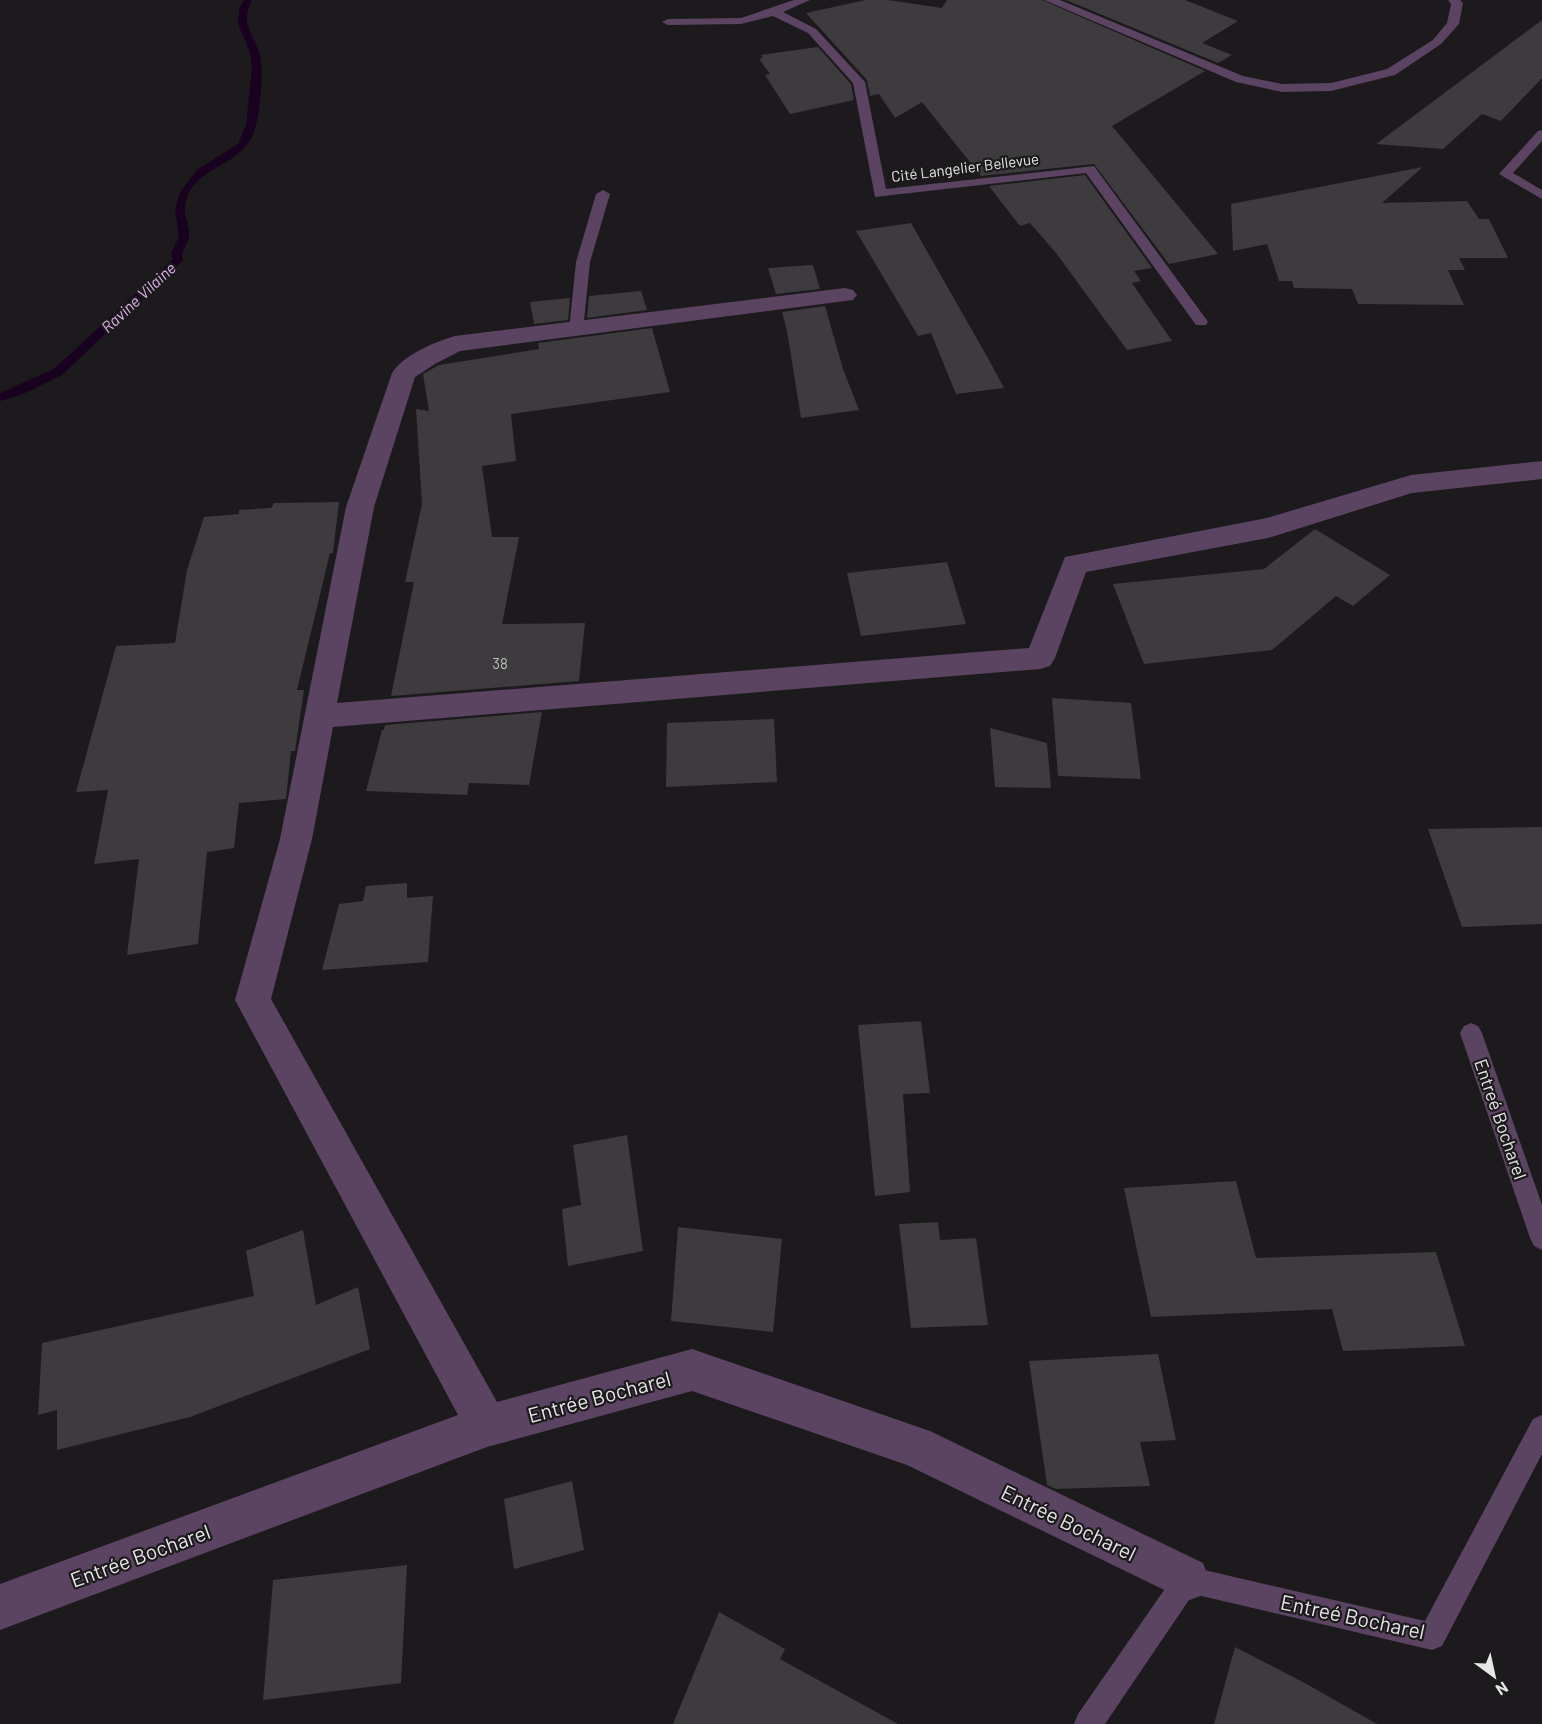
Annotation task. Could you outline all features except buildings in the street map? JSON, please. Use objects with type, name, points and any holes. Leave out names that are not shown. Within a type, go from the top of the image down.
[{"type":"street","points":[[487,1426],[253,1000],[296,839],[360,507],[404,373],[426,358],[455,344],[846,295]]},
{"type":"street","points":[[320,716],[1040,658],[1075,564],[1268,528],[1411,483],[1542,470]]},
{"type":"street","name":"Entrée Bocharel","points":[[0,1607],[487,1426],[692,1370],[915,1446],[1187,1580]]},
{"type":"lane","points":[[669,22],[741,21],[774,12],[804,0]]},
{"type":"lane","points":[[1050,0],[1240,79],[1282,88],[1331,87],[1392,72],[1437,42],[1452,24],[1457,3],[1454,0]]},
{"type":"lane","name":"Cité Langelier Bellevue","points":[[774,12],[812,31],[859,82],[880,194],[1089,169],[1201,322]]},
{"type":"lane","points":[[1542,134],[1506,174],[1542,195]]},
{"type":"lane","points":[[576,330],[583,262],[603,194]]},
{"type":"lane","name":"Entreé Bocharel","points":[[1472,1033],[1542,1238]]},
{"type":"lane","name":"Entreé Bocharel","points":[[1187,1580],[1432,1636],[1542,1428]]},
{"type":"lane","points":[[1088,1724],[1187,1580]]},
{"type":"waterway","name":"Ravine Vilaine","points":[[0,397],[19,391],[58,372],[178,260],[176,253],[184,237],[180,210],[185,192],[200,173],[241,146],[251,125],[256,60],[242,24],[243,9],[248,0]]}]
